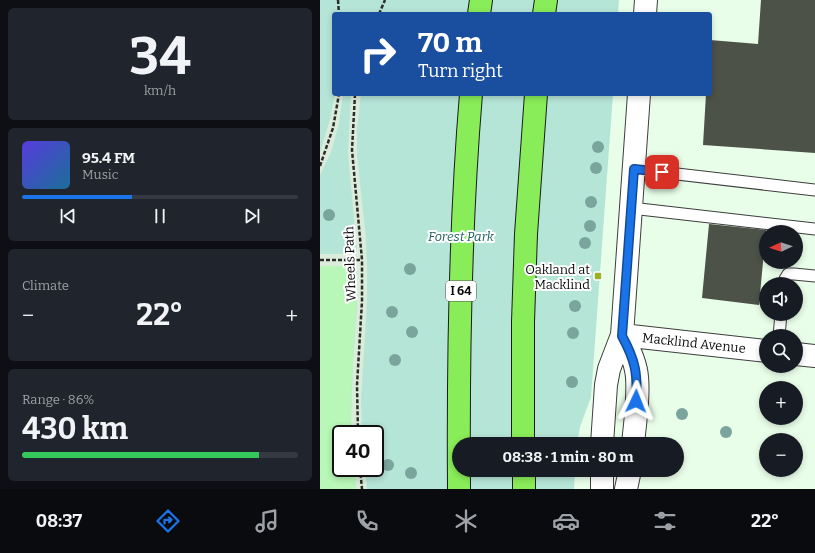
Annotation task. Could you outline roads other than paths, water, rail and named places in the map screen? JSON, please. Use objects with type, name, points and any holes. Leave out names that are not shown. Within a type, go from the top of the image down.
[{"type":"highway","points":[[479,12],[480,0]]},
{"type":"highway","points":[[544,12],[546,0]]},
{"type":"highway","name":"I 64","points":[[459,489],[459,383],[462,234],[472,96]]},
{"type":"highway","points":[[523,437],[525,242],[536,96]]},
{"type":"highway","points":[[524,477],[524,489]]},
{"type":"street","points":[[645,12],[646,0]]},
{"type":"street","points":[[603,437],[609,369],[622,336],[639,96]]},
{"type":"street","points":[[622,336],[631,353],[637,370],[638,387],[634,437]]},
{"type":"street","name":"Macklind Avenue","points":[[622,336],[759,350]]},
{"type":"street","points":[[803,355],[815,356]]},
{"type":"street","points":[[602,477],[602,489]]},
{"type":"street","points":[[626,489],[629,477]]},
{"type":"lane","points":[[634,169],[815,190]]},
{"type":"lane","points":[[631,208],[815,229]]},
{"type":"lane","points":[[786,277],[788,274],[815,276]]},
{"type":"place","name":"Oakland at Macklind","points":[[598,276]]},
{"type":"park label","name":"Forest Park","points":[[461,236]]}]
